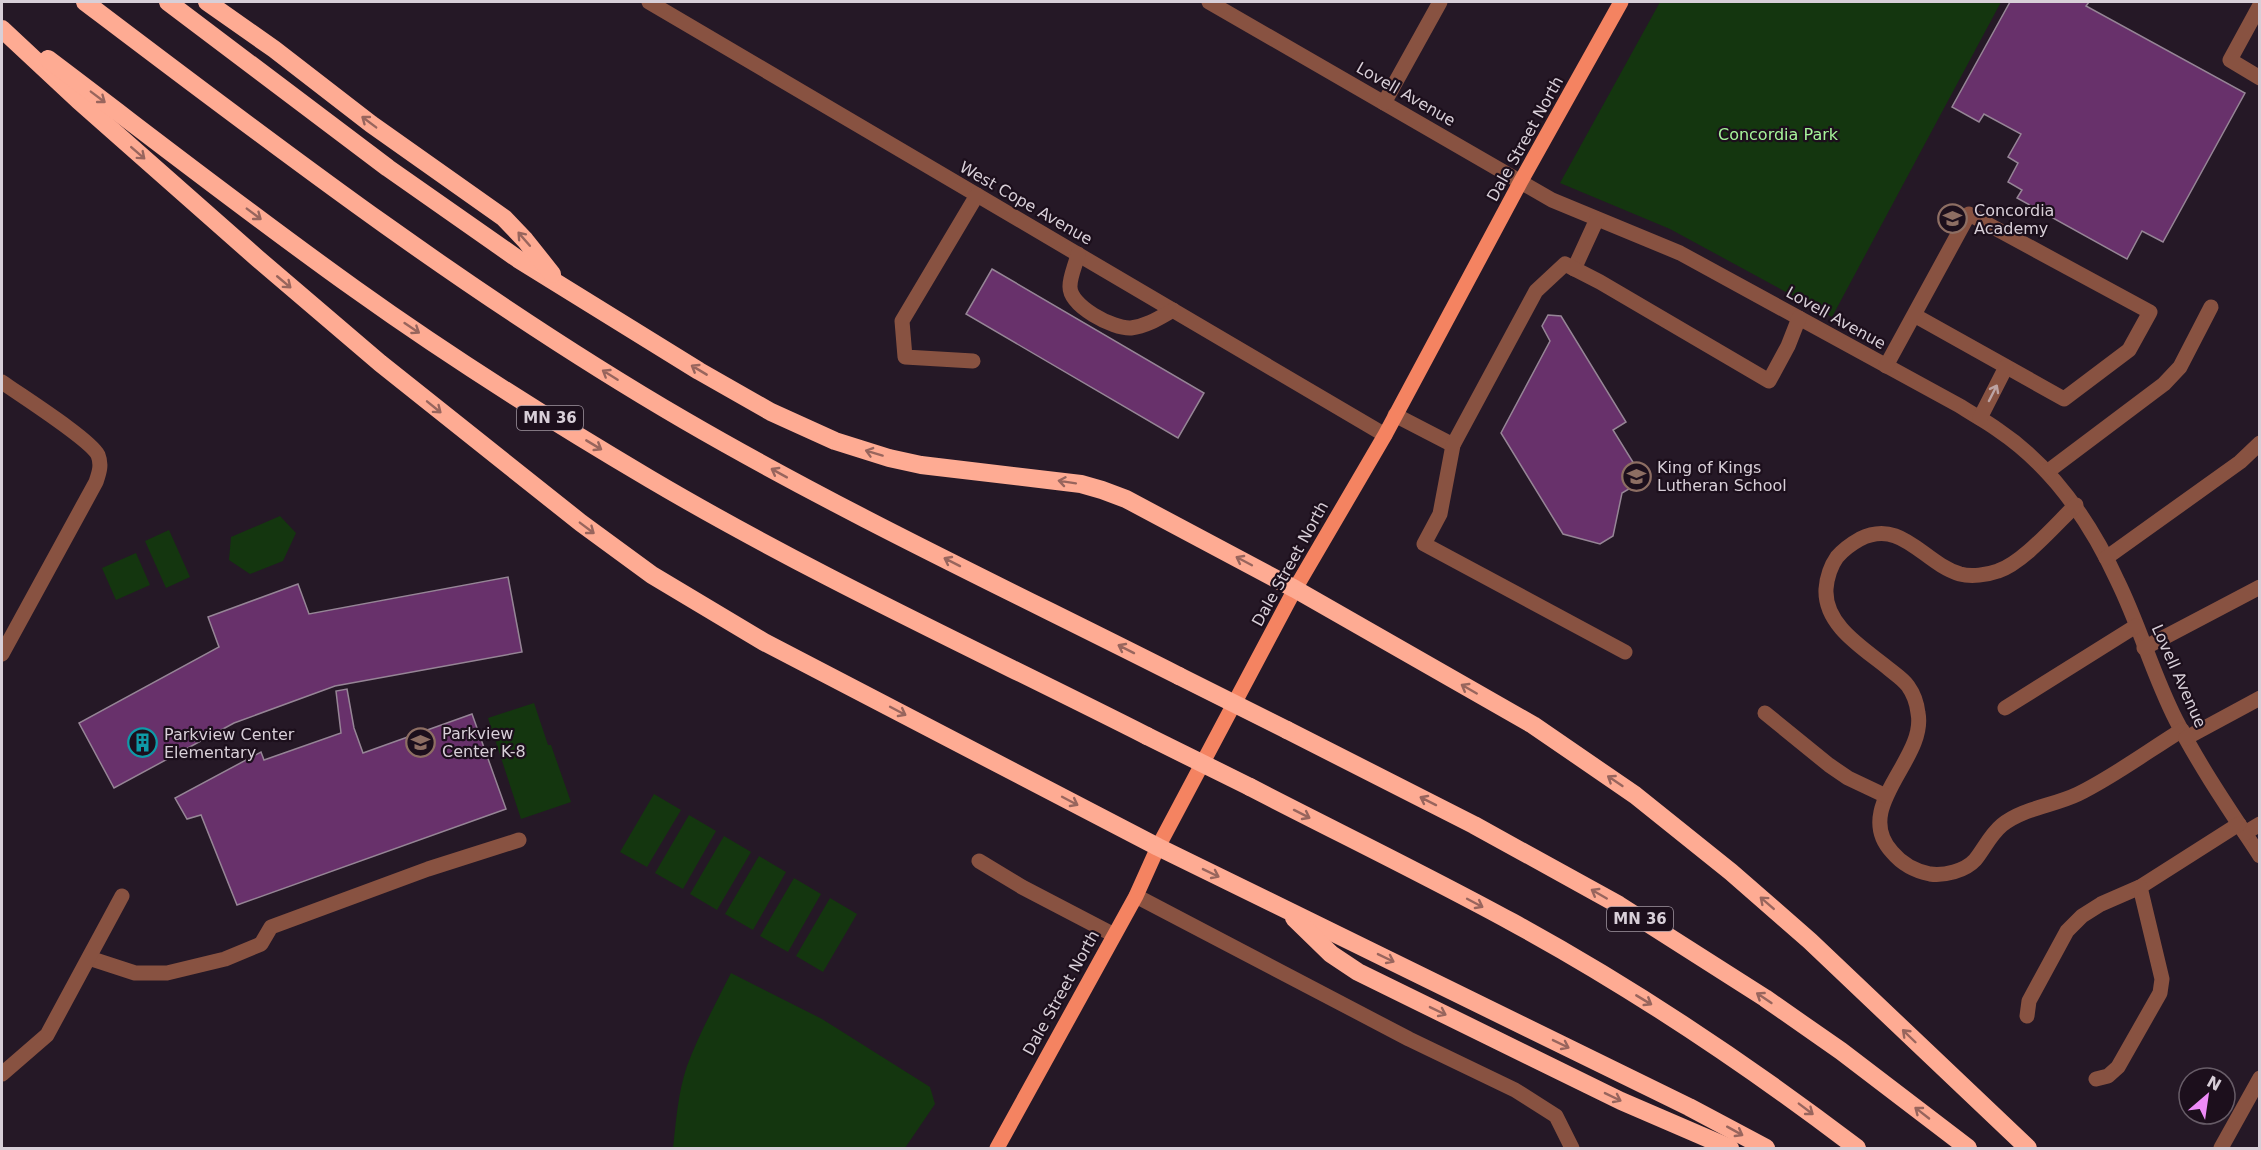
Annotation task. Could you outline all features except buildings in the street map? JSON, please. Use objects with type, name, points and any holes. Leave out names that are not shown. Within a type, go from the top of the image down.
[{"type":"highway","name":"MN 36","points":[[85,2],[387,228],[600,369],[684,420],[830,501],[1474,825],[1619,905],[1765,998],[1841,1050],[1968,1149]]},
{"type":"highway","points":[[168,2],[388,168],[474,228],[560,285],[699,371],[771,412],[815,433],[857,448],[921,465],[1056,480],[1102,490],[1135,504],[1295,589],[1533,725],[1635,795],[1731,872],[1810,941],[2028,1149]]},
{"type":"highway","points":[[207,2],[274,49],[371,124],[504,218],[525,240],[560,285]]},
{"type":"highway","name":"MN 36","points":[[2,23],[356,290],[505,390],[641,474],[811,567],[1250,787],[1503,917],[1588,966],[1729,1056],[1801,1106],[1857,1149]]},
{"type":"highway","points":[[2,29],[78,100],[380,363],[581,524],[652,575],[764,642],[1158,847],[1689,1107],[1766,1149]]},
{"type":"highway","points":[[1287,910],[1331,954],[1358,972],[1621,1101],[1730,1149]]},
{"type":"main road","name":"Dale Street North","points":[[997,1149],[1136,896],[1158,847],[1295,589],[1385,435],[1621,2]]},
{"type":"street","name":"West Cope Avenue","points":[[649,2],[1385,435]]},
{"type":"street","name":"Lovell Avenue","points":[[1209,2],[1552,200],[1680,253],[2000,430],[2047,472],[2076,505],[2106,558],[2184,734],[2259,856]]},
{"type":"street","points":[[1383,103],[1440,2]]},
{"type":"street","points":[[2259,5],[2230,60],[2259,78]]},
{"type":"street","points":[[973,361],[904,357],[902,321],[977,195]]},
{"type":"street","points":[[1887,366],[1914,315],[1969,214],[2150,312],[2129,350],[2064,399],[1914,315]]},
{"type":"street","points":[[1574,269],[1597,219]]},
{"type":"street","points":[[1078,254],[1070,287],[1074,300],[1098,319],[1128,328],[1150,324],[1173,310]]},
{"type":"street","points":[[1625,652],[1424,544],[1440,514],[1453,445],[1536,291],[1565,264],[1769,381],[1788,346],[1799,318]]},
{"type":"street","points":[[2047,472],[2164,384],[2180,367],[2211,307]]},
{"type":"street","points":[[1980,418],[2006,367]]},
{"type":"street","points":[[2,382],[85,441],[97,453],[100,465],[96,482],[2,654]]},
{"type":"street","points":[[1395,415],[1453,445]]},
{"type":"street","points":[[2106,558],[2240,462],[2259,442]]},
{"type":"street","points":[[2076,505],[2014,564],[1999,571],[1981,575],[1962,574],[1943,567],[1912,543],[1891,534],[1870,534],[1850,544],[1837,558],[1827,576],[1826,597],[1831,616],[1843,630],[1907,684],[1918,713],[1919,729],[1886,796],[1881,830],[1886,845],[1898,859],[1914,870],[1932,874],[1954,872],[1974,861],[2000,826],[2017,815],[2060,802],[2081,792],[2184,734],[2259,698]]},
{"type":"street","points":[[2144,648],[2259,587]]},
{"type":"street","points":[[2005,708],[2136,626]]},
{"type":"street","points":[[1765,713],[1829,765],[1848,778],[1886,796]]},
{"type":"street","points":[[2027,1016],[2029,1001],[2067,931],[2082,916],[2101,904],[2140,887],[2242,829],[2259,824]]},
{"type":"street","points":[[88,957],[135,973],[167,973],[225,958],[261,944],[271,927],[428,869],[519,840]]},
{"type":"street","points":[[979,861],[1022,887],[1114,935]]},
{"type":"street","points":[[2096,1079],[2108,1076],[2118,1067],[2160,993],[2162,979],[2140,887]]},
{"type":"street","points":[[2,1074],[47,1035],[122,896]]},
{"type":"street","points":[[1136,896],[1409,1039],[1515,1090],[1556,1116],[1572,1149]]},
{"type":"street","points":[[2221,1149],[2259,1078]]},
{"type":"green space","name":"Concordia Park","points":[[1660,2],[2001,2],[1832,317],[1670,229],[1560,183]]},
{"type":"green space","points":[[280,516],[296,533],[283,561],[250,574],[229,560],[231,537]]},
{"type":"green space","points":[[169,530],[190,577],[166,588],[145,541]]},
{"type":"green space","points":[[136,553],[150,585],[116,600],[102,568]]},
{"type":"green space","points":[[534,703],[571,802],[521,819],[488,718]]},
{"type":"green space","points":[[654,794],[681,810],[647,867],[620,852]]},
{"type":"green space","points":[[689,815],[716,831],[683,889],[655,873]]},
{"type":"green space","points":[[724,836],[751,852],[717,910],[690,894]]},
{"type":"green space","points":[[759,856],[786,872],[753,930],[725,914]]},
{"type":"green space","points":[[794,878],[821,894],[788,952],[760,936]]},
{"type":"green space","points":[[830,898],[857,914],[823,972],[796,956]]},
{"type":"green space","points":[[731,973],[822,1019],[930,1087],[935,1104],[905,1148],[673,1148],[679,1096],[687,1066],[702,1030]]},
{"type":"place","name":"Concordia Academy","points":[[1953,219]]},
{"type":"place","name":"King of Kings Lutheran School","points":[[1636,476]]},
{"type":"place","name":"Parkview Center K-8","points":[[421,742]]},
{"type":"place","name":"Parkview Center Elementary","points":[[143,743]]}]
